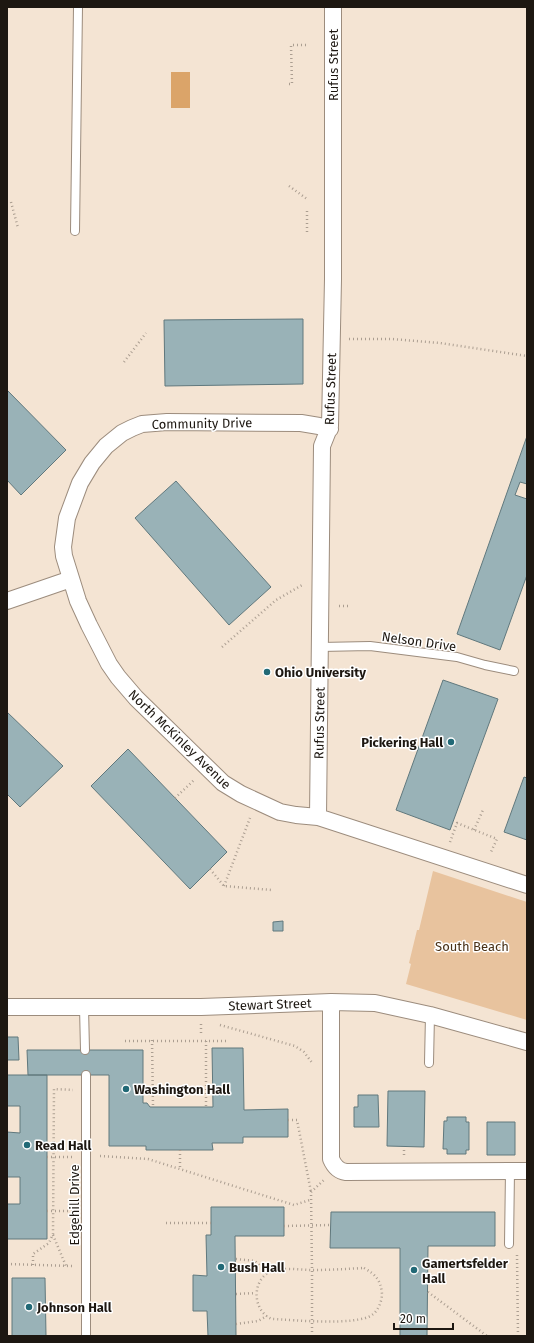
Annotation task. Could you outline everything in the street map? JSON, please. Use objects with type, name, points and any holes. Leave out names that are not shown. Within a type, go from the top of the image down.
[{"type":"street","name":"Rufus Street","points":[[318,817],[322,446],[330,429],[333,272],[334,7]]},
{"type":"street","name":"Community Drive","points":[[71,579],[64,556],[63,546],[67,518],[73,500],[80,483],[92,463],[106,446],[122,433],[142,424],[167,422],[301,423],[330,429]]},
{"type":"street","points":[[7,601],[71,579]]},
{"type":"street","name":"North McKinley Avenue","points":[[71,579],[78,601],[89,625],[109,664],[118,677],[154,717],[223,783],[232,789],[280,812],[318,817],[527,885]]},
{"type":"street","points":[[331,1002],[331,1159],[337,1169],[342,1172],[527,1171]]},
{"type":"street","name":"Stewart Street","points":[[7,1007],[201,1007],[331,1002],[375,1003],[430,1015],[527,1042]]},
{"type":"lane","points":[[75,231],[78,7]]},
{"type":"lane","name":"Nelson Drive","points":[[320,647],[370,646],[457,657],[514,671]]},
{"type":"lane","points":[[84,1007],[85,1050]]},
{"type":"lane","points":[[429,1063],[430,1015]]},
{"type":"lane","name":"Edgehill Drive","points":[[86,1075],[86,1336]]},
{"type":"lane","points":[[509,1244],[510,1171]]},
{"type":"path","points":[[289,84],[292,84],[291,45],[308,45]]},
{"type":"path","points":[[289,186],[307,199]]},
{"type":"path","points":[[12,202],[18,228]]},
{"type":"path","points":[[307,211],[307,232]]},
{"type":"path","points":[[124,362],[146,333]]},
{"type":"path","points":[[346,339],[392,339],[440,343],[527,356]]},
{"type":"path","points":[[222,647],[276,600],[299,586],[307,584]]},
{"type":"path","points":[[334,606],[350,606]]},
{"type":"path","points":[[175,798],[197,777]]},
{"type":"path","points":[[474,830],[483,810]]},
{"type":"path","points":[[224,886],[251,815]]},
{"type":"path","points":[[449,844],[457,823],[497,839],[489,857]]},
{"type":"path","points":[[210,869],[224,886],[272,890]]},
{"type":"path","points":[[201,1023],[201,1036]]},
{"type":"path","points":[[219,1025],[295,1046],[309,1058],[316,1069]]},
{"type":"path","points":[[152,1040],[153,1107]]},
{"type":"path","points":[[125,1041],[226,1041]]},
{"type":"path","points":[[206,1041],[206,1107]]},
{"type":"path","points":[[66,1266],[53,1234],[54,1089],[76,1090]]},
{"type":"path","points":[[288,1120],[297,1120],[311,1192],[312,1336]]},
{"type":"path","points":[[180,1150],[180,1168]]},
{"type":"path","points":[[100,1156],[148,1159],[294,1205],[310,1200]]},
{"type":"path","points":[[47,1157],[76,1157]]},
{"type":"path","points":[[311,1192],[325,1179]]},
{"type":"path","points":[[47,1212],[75,1211]]},
{"type":"path","points":[[166,1222],[211,1223]]},
{"type":"path","points":[[284,1226],[330,1225]]},
{"type":"path","points":[[33,1264],[34,1254],[49,1243],[53,1234]]},
{"type":"path","points":[[517,1252],[518,1336]]},
{"type":"path","points":[[236,1259],[254,1261],[268,1273]]},
{"type":"path","points":[[7,1264],[75,1266]]},
{"type":"path","points":[[364,1268],[374,1273],[380,1284],[382,1295],[380,1306],[373,1315],[360,1320],[312,1321],[272,1319],[267,1316],[257,1304],[256,1294],[259,1283],[268,1273],[280,1269],[312,1270],[364,1268]]},
{"type":"path","points":[[428,1292],[487,1336]]},
{"type":"path","points":[[236,1294],[256,1294]]},
{"type":"path","points":[[236,1324],[258,1321],[267,1316]]},
{"type":"green space","name":"South Beach","points":[[433,871],[527,902],[527,1020],[406,984],[411,964],[409,963],[417,930],[419,930]]},
{"type":"shaded area","points":[[171,72],[190,72],[190,108],[171,108]]},
{"type":"building","points":[[303,319],[303,384],[165,386],[164,320]]},
{"type":"building","points":[[7,390],[66,450],[21,495],[7,480]]},
{"type":"building","points":[[527,436],[527,484],[520,482],[515,495],[527,499],[527,575],[500,650],[457,634]]},
{"type":"building","points":[[176,481],[271,587],[229,625],[135,518]]},
{"type":"building","name":"Pickering Hall","points":[[443,680],[498,699],[450,830],[396,810]]},
{"type":"building","points":[[7,712],[63,766],[20,807],[7,794]]},
{"type":"building","points":[[128,749],[227,852],[190,889],[91,786]]},
{"type":"building","points":[[524,777],[527,778],[527,840],[504,832]]},
{"type":"building","points":[[283,921],[283,931],[273,931],[273,922]]},
{"type":"building","points":[[7,1037],[18,1037],[19,1060],[7,1060]]},
{"type":"building","name":"Washington Hall","points":[[212,1048],[243,1048],[244,1110],[288,1109],[288,1137],[243,1137],[243,1143],[212,1143],[213,1150],[146,1150],[146,1146],[109,1146],[109,1075],[28,1075],[27,1050],[143,1050],[143,1103],[147,1103],[150,1107],[213,1107]]},
{"type":"building","name":"Read Hall","points":[[7,1075],[47,1075],[47,1239],[7,1239],[7,1204],[20,1204],[20,1177],[7,1177],[7,1132],[20,1133],[20,1106],[7,1106]]},
{"type":"building","points":[[388,1091],[425,1091],[424,1147],[387,1146]]},
{"type":"building","points":[[358,1095],[378,1095],[379,1127],[354,1127],[354,1107],[358,1107]]},
{"type":"building","points":[[447,1117],[466,1117],[466,1122],[469,1122],[469,1150],[466,1150],[466,1154],[447,1154],[447,1149],[443,1149],[444,1121],[447,1121]]},
{"type":"building","points":[[487,1122],[515,1122],[515,1155],[487,1155]]},
{"type":"building","name":"Bush Hall","points":[[211,1207],[284,1207],[284,1236],[235,1236],[236,1336],[208,1336],[207,1311],[193,1311],[193,1275],[207,1276],[206,1235],[211,1235]]},
{"type":"building","name":"Gamertsfelder Hall","points":[[331,1212],[495,1212],[495,1246],[428,1246],[427,1336],[400,1336],[400,1248],[330,1248]]},
{"type":"building","name":"Johnson Hall","points":[[12,1278],[45,1278],[46,1336],[12,1336]]},
{"type":"place","name":"Ohio University","points":[[267,672]]},
{"type":"place","name":"Pickering Hall","points":[[451,742]]},
{"type":"place","name":"Washington Hall","points":[[126,1089]]},
{"type":"place","name":"Read Hall","points":[[27,1145]]},
{"type":"place","name":"Bush Hall","points":[[221,1267]]},
{"type":"place","name":"Gamertsfelder Hall","points":[[414,1270]]},
{"type":"place","name":"Johnson Hall","points":[[29,1307]]}]
